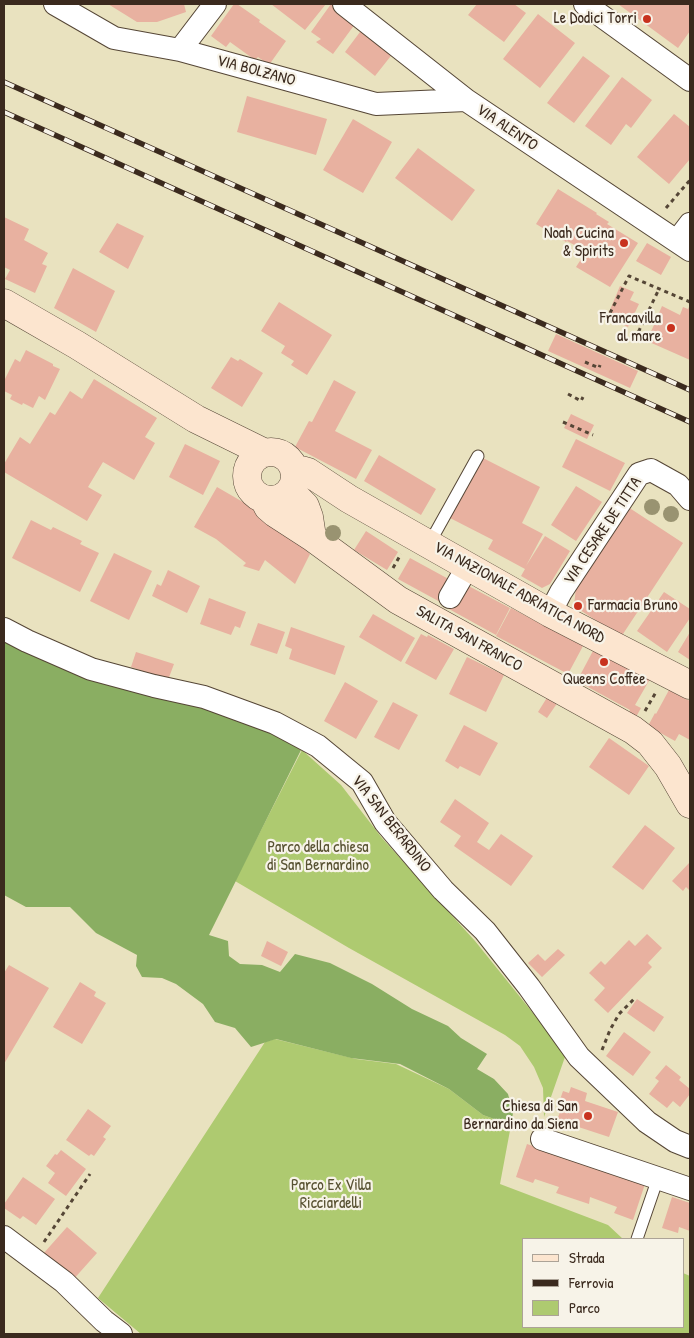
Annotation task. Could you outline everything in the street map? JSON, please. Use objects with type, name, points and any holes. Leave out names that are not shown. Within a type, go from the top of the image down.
[{"type":"main road","points":[[4,303],[78,344],[196,419],[265,453]]},
{"type":"main road","points":[[196,419],[231,460],[247,472]]},
{"type":"main road","points":[[292,484],[285,496],[278,499],[271,501],[258,497],[252,492],[247,479],[249,466],[253,460],[265,453],[273,452],[286,458],[291,464],[292,484],[309,517],[312,537]]},
{"type":"main road","name":"VIA NAZIONALE ADRIATICA NORD","points":[[292,484],[349,499],[550,613],[690,685]]},
{"type":"main road","name":"SALITA SAN FRANCO","points":[[264,499],[268,507],[275,513],[312,537],[398,600],[634,730],[650,743],[668,766],[690,804]]},
{"type":"street","name":"VIA BOLZANO","points":[[55,4],[114,38],[180,50],[376,104],[466,100]]},
{"type":"street","points":[[180,50],[215,4]]},
{"type":"street","name":"VIA ALENTO","points":[[344,4],[466,100],[686,239]]},
{"type":"street","points":[[584,4],[690,80]]},
{"type":"street","name":"VIA CESARE DE TITTA","points":[[550,613],[561,592],[638,474],[651,470],[678,485],[690,499]]},
{"type":"street","points":[[450,597],[468,566]]},
{"type":"street","name":"VIA SAN BERARDINO","points":[[4,629],[27,642],[91,669],[204,697],[275,724],[318,746],[362,782],[385,822],[443,890],[485,930],[579,1057],[647,1122],[676,1141],[690,1147]]},
{"type":"street","points":[[542,1139],[690,1189]]},
{"type":"street","points":[[4,1237],[64,1282],[104,1322],[121,1334]]},
{"type":"lane","points":[[429,544],[478,456]]},
{"type":"lane","points":[[637,1238],[658,1178]]},
{"type":"path","points":[[666,208],[690,180]]},
{"type":"path","points":[[610,313],[629,276],[690,302]]},
{"type":"path","points":[[635,339],[659,289]]},
{"type":"path","points":[[585,362],[598,368],[600,365]]},
{"type":"path","points":[[568,394],[581,401],[583,397]]},
{"type":"path","points":[[563,422],[593,435]]},
{"type":"path","points":[[634,730],[667,672]]},
{"type":"path","points":[[601,1052],[618,1014],[636,997]]},
{"type":"path","points":[[32,1259],[90,1174]]},
{"type":"green space","points":[[4,641],[189,701],[268,729],[301,750],[209,935],[228,941],[229,956],[240,964],[262,965],[280,972],[295,954],[330,963],[372,984],[412,1009],[448,1026],[461,1038],[487,1054],[477,1069],[494,1079],[508,1094],[513,1113],[511,1125],[483,1115],[449,1089],[400,1064],[351,1058],[276,1039],[251,1047],[235,1028],[215,1022],[203,1004],[176,984],[162,978],[142,977],[136,966],[137,955],[96,933],[70,907],[26,907],[4,895]]},
{"type":"green space","name":"Parco della chiesa di San Bernardino","points":[[302,750],[341,785],[382,838],[475,941],[566,1054],[544,1117],[543,1088],[534,1067],[520,1046],[505,1035],[349,948],[235,881]]},
{"type":"green space","name":"Parco Ex Villa Ricciardelli","points":[[275,1039],[356,1059],[396,1064],[449,1089],[483,1115],[511,1125],[500,1184],[608,1225],[622,1238],[522,1238],[522,1328],[684,1328],[684,1273],[690,1276],[690,1334],[141,1334],[98,1298],[265,1042]]},
{"type":"building","points":[[108,4],[184,4],[186,12],[157,22],[137,22]]},
{"type":"building","points":[[234,4],[237,4],[260,20],[259,22],[286,41],[269,65],[258,57],[255,60],[230,42],[226,47],[211,36]]},
{"type":"building","points":[[271,4],[326,4],[305,30]]},
{"type":"building","points":[[331,4],[334,4],[358,20],[333,54],[316,42],[321,39],[311,32]]},
{"type":"building","points":[[477,4],[514,4],[526,13],[504,42],[468,15]]},
{"type":"building","points":[[618,4],[687,4],[690,6],[690,31],[678,48]]},
{"type":"building","points":[[538,14],[575,43],[540,88],[503,59]]},
{"type":"building","points":[[363,28],[394,52],[375,76],[345,52]]},
{"type":"building","points":[[583,56],[610,76],[574,123],[547,103]]},
{"type":"building","points":[[622,77],[652,100],[631,128],[626,124],[611,145],[585,126]]},
{"type":"building","points":[[247,96],[327,119],[316,155],[237,132]]},
{"type":"building","points":[[674,114],[690,127],[690,159],[669,184],[637,157]]},
{"type":"building","points":[[353,119],[392,142],[363,193],[323,170]]},
{"type":"building","points":[[418,148],[475,190],[452,221],[395,178]]},
{"type":"building","points":[[558,189],[597,213],[609,222],[607,224],[638,243],[610,287],[576,267],[587,250],[581,246],[580,248],[566,242],[536,224]]},
{"type":"building","points":[[4,217],[29,229],[24,240],[48,253],[42,264],[47,266],[35,293],[5,279],[10,270],[4,267]]},
{"type":"building","points":[[117,223],[144,236],[128,269],[99,252]]},
{"type":"building","points":[[647,243],[671,257],[661,275],[636,261]]},
{"type":"building","points":[[73,268],[115,291],[96,332],[54,308]]},
{"type":"building","points":[[620,286],[634,292],[630,300],[639,304],[628,327],[607,317]]},
{"type":"building","points":[[279,302],[332,335],[307,375],[291,365],[294,361],[281,353],[285,346],[261,331]]},
{"type":"building","name":"Francavilla al mare","points":[[690,305],[690,360],[647,341],[662,306],[680,315],[683,307],[688,309]]},
{"type":"building","points":[[556,334],[638,371],[630,388],[548,351]]},
{"type":"building","points":[[26,350],[60,369],[45,400],[39,396],[33,408],[10,399],[12,395],[4,391],[4,381],[15,359],[20,362]]},
{"type":"building","points":[[231,357],[238,361],[240,359],[263,373],[242,407],[211,388]]},
{"type":"building","points":[[94,379],[157,418],[145,437],[155,443],[134,480],[103,462],[88,487],[102,495],[87,521],[4,472],[4,464],[20,437],[30,444],[50,412],[55,415],[70,391],[82,399]]},
{"type":"building","points":[[334,380],[356,392],[335,431],[372,450],[356,479],[295,447],[309,421],[312,422]]},
{"type":"building","points":[[571,414],[594,425],[587,439],[564,428]]},
{"type":"building","points":[[576,439],[625,463],[610,491],[562,467]]},
{"type":"building","points":[[185,444],[220,461],[203,495],[169,477]]},
{"type":"building","points":[[379,455],[436,489],[421,515],[364,481]]},
{"type":"building","points":[[481,457],[540,487],[522,523],[543,534],[526,566],[545,536],[570,551],[550,584],[542,588],[521,576],[525,569],[488,549],[493,540],[450,518]]},
{"type":"building","points":[[576,486],[602,502],[576,541],[551,525]]},
{"type":"building","points":[[217,487],[267,516],[310,554],[295,584],[265,560],[259,571],[243,566],[246,563],[216,539],[194,527]]},
{"type":"building","points":[[628,507],[683,543],[621,637],[574,606],[576,587]]},
{"type":"building","points":[[31,520],[51,530],[53,527],[82,541],[80,544],[99,553],[80,592],[12,558]]},
{"type":"building","points":[[366,531],[398,552],[387,570],[354,550]]},
{"type":"building","points":[[114,553],[152,571],[129,620],[90,601]]},
{"type":"building","points":[[410,558],[454,582],[442,603],[398,579]]},
{"type":"building","points":[[168,570],[200,586],[187,613],[152,596],[157,584],[161,586]]},
{"type":"building","points":[[463,583],[510,608],[496,635],[449,609]]},
{"type":"building","points":[[664,592],[690,609],[690,618],[667,652],[637,631]]},
{"type":"building","points":[[209,598],[246,612],[240,628],[235,626],[231,635],[200,624]]},
{"type":"building","points":[[511,608],[583,646],[568,674],[496,636]]},
{"type":"building","points":[[373,614],[415,638],[401,662],[359,637]]},
{"type":"building","points":[[258,623],[285,632],[277,654],[250,645]]},
{"type":"building","points":[[291,627],[345,646],[335,675],[289,659],[292,649],[285,646]]},
{"type":"building","points":[[690,632],[690,660],[678,652]]},
{"type":"building","points":[[421,634],[427,637],[428,635],[454,649],[436,680],[405,663]]},
{"type":"building","points":[[594,649],[650,679],[635,705],[641,708],[636,717],[629,713],[630,710],[577,681]]},
{"type":"building","points":[[136,652],[174,664],[168,680],[131,667]]},
{"type":"building","points":[[467,657],[504,675],[486,712],[449,694]]},
{"type":"building","points":[[345,682],[378,701],[356,739],[324,721]]},
{"type":"building","points":[[669,690],[690,701],[690,740],[679,734],[675,741],[648,726]]},
{"type":"building","points":[[548,696],[558,702],[547,718],[538,712]]},
{"type":"building","points":[[393,702],[418,715],[399,750],[374,737]]},
{"type":"building","points":[[464,725],[498,743],[480,776],[460,766],[458,769],[445,761]]},
{"type":"building","points":[[609,738],[649,766],[629,795],[589,767]]},
{"type":"building","points":[[455,799],[489,823],[477,842],[489,850],[501,834],[533,856],[511,886],[454,846],[461,836],[440,822]]},
{"type":"building","points":[[645,825],[675,848],[643,890],[612,867]]},
{"type":"building","points":[[690,862],[690,891],[686,887],[683,891],[672,881]]},
{"type":"building","points":[[647,934],[662,948],[648,963],[652,967],[608,1013],[594,1000],[605,988],[589,973],[601,961],[605,965],[629,940],[635,946]]},
{"type":"building","points":[[267,941],[288,952],[281,966],[261,956]]},
{"type":"building","points":[[558,949],[565,955],[542,977],[528,963],[538,954],[545,961]]},
{"type":"building","points":[[9,965],[49,988],[4,1064],[4,973]]},
{"type":"building","points":[[80,982],[96,992],[94,996],[106,1003],[82,1044],[53,1027]]},
{"type":"building","points":[[637,999],[664,1017],[654,1032],[627,1013]]},
{"type":"building","points":[[624,1032],[651,1052],[633,1076],[606,1056]]},
{"type":"building","points":[[666,1065],[681,1077],[679,1080],[690,1089],[690,1094],[680,1107],[673,1101],[667,1108],[649,1094],[659,1081],[655,1078]]},
{"type":"building","name":"Chiesa di San Bernardino da Siena","points":[[571,1087],[587,1093],[585,1101],[618,1112],[609,1137],[557,1120],[560,1112],[556,1111],[563,1091],[569,1093]]},
{"type":"building","points":[[88,1109],[111,1126],[103,1137],[106,1139],[94,1156],[91,1154],[89,1156],[66,1140]]},
{"type":"building","points":[[527,1144],[645,1184],[633,1220],[614,1213],[617,1207],[590,1197],[589,1204],[556,1193],[559,1187],[535,1179],[533,1183],[516,1177]]},
{"type":"building","points":[[61,1150],[86,1169],[66,1196],[48,1183],[55,1173],[46,1166],[55,1154],[57,1155]]},
{"type":"building","points":[[23,1177],[55,1199],[36,1225],[23,1216],[20,1219],[4,1208],[4,1204]]},
{"type":"building","points":[[672,1197],[690,1203],[690,1231],[679,1227],[678,1233],[662,1228]]},
{"type":"building","points":[[67,1227],[97,1253],[72,1281],[43,1254]]},
{"type":"railway","points":[[4,82],[690,390]]},
{"type":"railway","points":[[4,112],[690,422]]},
{"type":"place","name":"Le Dodici Torri","points":[[647,19]]},
{"type":"place","name":"Noah Cucina & Spirits","points":[[624,243]]},
{"type":"place","name":"Francavilla al mare","points":[[671,328]]},
{"type":"place","name":"Farmacia Bruno","points":[[578,606]]},
{"type":"place","name":"Queens Coffee","points":[[604,662]]},
{"type":"place","name":"Chiesa di San Bernardino da Siena","points":[[588,1116]]}]
